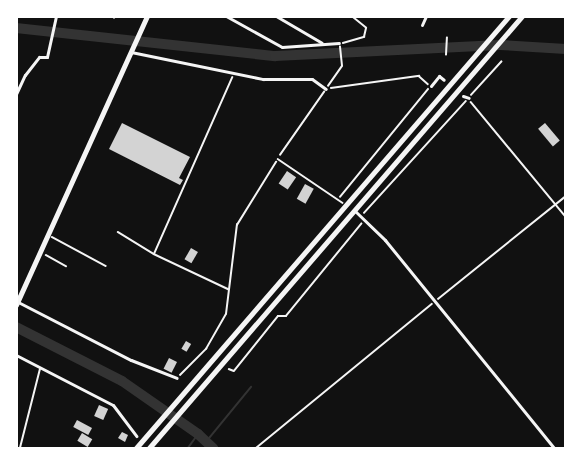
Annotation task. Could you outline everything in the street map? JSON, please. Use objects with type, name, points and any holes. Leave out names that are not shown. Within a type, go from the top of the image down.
[{"type":"highway","points":[[136,448],[509,16]]},
{"type":"highway","points":[[149,448],[522,16]]},
{"type":"main road","points":[[17,303],[147,16]]},
{"type":"street","points":[[226,16],[282,47],[339,44]]},
{"type":"street","points":[[276,16],[323,44]]},
{"type":"street","points":[[422,25],[426,16]]},
{"type":"street","points":[[16,94],[25,75],[39,57],[47,57],[55,18]]},
{"type":"street","points":[[131,52],[234,74],[312,79],[326,89]]},
{"type":"street","points":[[431,86],[439,76],[444,80]]},
{"type":"street","points":[[463,96],[469,98]]},
{"type":"street","points":[[355,211],[435,301],[554,448]]},
{"type":"street","points":[[17,303],[122,356],[177,378]]},
{"type":"street","points":[[16,356],[113,405],[136,436]]},
{"type":"lane","points":[[278,159],[346,206]]},
{"type":"lane","points":[[20,448],[41,368]]},
{"type":"path","points":[[177,378],[206,349],[226,314],[237,225],[278,159],[342,66],[339,44],[364,37],[366,28],[351,16]]},
{"type":"path","points":[[446,55],[447,38]]},
{"type":"path","points":[[360,216],[501,62]]},
{"type":"path","points":[[154,254],[234,74]]},
{"type":"path","points":[[326,89],[419,76],[431,86],[337,200]]},
{"type":"path","points":[[469,98],[566,217]]},
{"type":"path","points":[[256,448],[566,196]]},
{"type":"path","points":[[229,369],[234,371],[278,316],[286,316],[364,220]]},
{"type":"path","points":[[118,232],[154,254],[228,289]]},
{"type":"path","points":[[49,235],[106,266]]},
{"type":"path","points":[[41,252],[66,266]]},
{"type":"building","points":[[122,123],[190,157],[179,178],[183,180],[180,185],[109,149]]},
{"type":"building","points":[[545,123],[560,141],[553,146],[538,129]]},
{"type":"building","points":[[287,171],[296,177],[288,190],[279,183]]},
{"type":"building","points":[[305,184],[314,189],[306,204],[297,199]]},
{"type":"building","points":[[191,248],[198,252],[191,263],[185,259]]},
{"type":"building","points":[[186,341],[191,344],[187,352],[181,349]]},
{"type":"building","points":[[169,358],[177,362],[172,373],[164,369]]},
{"type":"building","points":[[99,405],[108,409],[103,420],[94,416]]},
{"type":"building","points":[[77,420],[92,428],[88,435],[73,427]]},
{"type":"building","points":[[122,432],[128,435],[125,442],[118,438]]},
{"type":"building","points":[[82,433],[92,439],[88,447],[77,441]]},
{"type":"waterway","points":[[16,28],[275,56],[500,45],[566,49]]},
{"type":"waterway","points":[[16,327],[122,381],[198,434],[213,448]]},
{"type":"waterway","points":[[206,442],[251,387]]},
{"type":"waterway","points":[[188,448],[198,434]]}]
